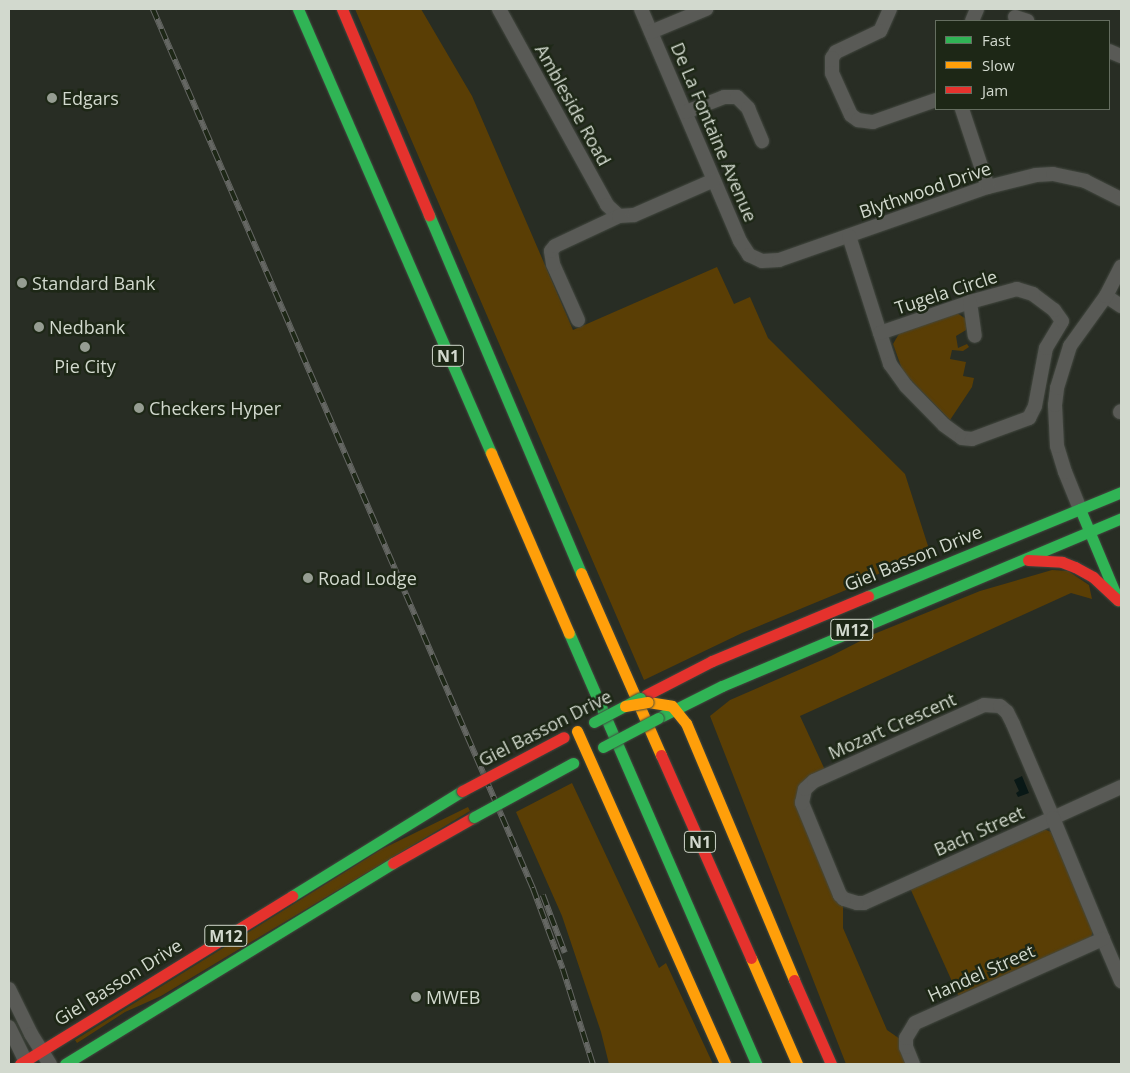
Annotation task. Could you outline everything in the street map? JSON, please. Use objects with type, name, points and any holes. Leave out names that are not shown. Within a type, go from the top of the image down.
[{"type":"main road","name":"N1","points":[[298,9],[756,1064]]},
{"type":"main road","name":"N1","points":[[342,9],[536,472],[797,1064]]},
{"type":"main road","name":"Giel Basson Drive","points":[[24,1063],[42,1050],[462,791],[594,722],[625,706],[647,698],[712,661],[753,643],[1121,492]]},
{"type":"main road","points":[[1080,509],[1120,604]]},
{"type":"main road","name":"M12","points":[[65,1064],[391,864],[572,763],[658,718],[722,686],[1121,518]]},
{"type":"main road","points":[[1021,560],[1051,561],[1071,565],[1092,577],[1120,604]]},
{"type":"main road","points":[[647,698],[676,709],[686,723],[780,952],[831,1064]]},
{"type":"main road","points":[[577,731],[725,1064]]},
{"type":"street","name":"Ambleside Road","points":[[499,9],[607,204],[619,216]]},
{"type":"street","name":"De La Fontaine Avenue","points":[[641,9],[740,241],[749,255],[762,261]]},
{"type":"street","points":[[651,32],[706,9]]},
{"type":"street","points":[[890,9],[880,31],[836,52],[832,58],[832,73],[851,115],[858,120],[873,122],[935,100]]},
{"type":"street","points":[[686,112],[724,97],[737,98],[748,108],[762,142]]},
{"type":"street","points":[[962,110],[988,187]]},
{"type":"street","name":"Blythwood Drive","points":[[762,261],[779,260],[988,187],[1023,177],[1053,174],[1085,181],[1121,199]]},
{"type":"street","points":[[578,320],[553,264],[551,251],[560,242],[619,216],[634,215],[714,180]]},
{"type":"street","name":"Blythwood Drive","points":[[1102,188],[1121,191]]},
{"type":"street","name":"Tugela Circle","points":[[849,236],[880,333],[890,364],[898,377],[954,433],[962,438],[972,439],[1029,418],[1035,406],[1046,348],[1060,326],[1060,315],[1033,294],[1017,289],[970,302],[880,333]]},
{"type":"street","points":[[1080,509],[1057,446],[1055,406],[1057,388],[1070,346],[1106,296],[1121,267]]},
{"type":"street","points":[[1106,296],[1121,306]]},
{"type":"street","points":[[970,302],[975,336]]},
{"type":"street","name":"Mozart Crescent","points":[[852,902],[840,895],[811,828],[802,803],[805,789],[814,781],[984,705],[1000,706],[1007,712],[1053,818]]},
{"type":"street","name":"Bach Street","points":[[852,902],[864,903],[1121,787]]},
{"type":"street","points":[[1053,818],[1121,981]]},
{"type":"street","name":"Handel Street","points":[[913,1064],[906,1047],[906,1038],[915,1023],[1103,939]]},
{"type":"street","points":[[9,988],[50,1064]]},
{"type":"street","points":[[9,1027],[24,1063]]},
{"type":"shaded area","points":[[355,9],[421,9],[472,96],[573,330],[717,267],[734,304],[750,297],[768,338],[905,474],[929,549],[846,590],[742,633],[644,680]]},
{"type":"shaded area","points":[[957,313],[966,319],[967,326],[966,330],[956,336],[958,348],[967,344],[969,347],[963,351],[952,350],[950,359],[966,362],[963,376],[974,378],[972,387],[950,420],[903,372],[893,344],[900,332]]},
{"type":"shaded area","points":[[1052,570],[1068,571],[1089,585],[1092,599],[1071,593],[800,716],[825,770],[802,785],[843,904],[843,928],[887,1030],[900,1039],[909,1064],[846,1064],[710,716],[730,700],[831,656],[874,634],[980,591]]},
{"type":"shaded area","points":[[1022,776],[1029,793],[1018,797],[1016,793],[1019,791],[1014,780]]},
{"type":"shaded area","points":[[572,783],[659,968],[666,963],[713,1064],[609,1064],[601,1032],[562,916],[516,812]]},
{"type":"shaded area","points":[[468,807],[470,811],[161,996],[125,1012],[77,1043],[75,1040],[382,849]]},
{"type":"shaded area","points":[[1044,829],[1051,832],[1093,931],[1091,937],[959,997],[910,888]]},
{"type":"railway","points":[[153,9],[533,888],[563,969],[593,1064]]},
{"type":"railway","points":[[543,895],[565,953]]},
{"type":"traffic: fast","points":[[298,9],[491,453]]},
{"type":"traffic: fast","points":[[429,215],[581,573]]},
{"type":"traffic: fast","points":[[868,596],[1121,492]]},
{"type":"traffic: fast","points":[[1080,509],[1118,600]]},
{"type":"traffic: fast","points":[[662,716],[722,686],[1121,518]]},
{"type":"traffic: fast","points":[[569,633],[756,1064]]},
{"type":"traffic: fast","points":[[594,722],[640,698]]},
{"type":"traffic: fast","points":[[603,747],[658,718]]},
{"type":"traffic: fast","points":[[474,817],[573,763]]},
{"type":"traffic: fast","points":[[292,896],[462,791]]},
{"type":"traffic: fast","points":[[65,1064],[393,863]]},
{"type":"traffic: slow","points":[[491,453],[569,633]]},
{"type":"traffic: slow","points":[[581,573],[661,755]]},
{"type":"traffic: slow","points":[[648,702],[672,706],[686,723],[794,980]]},
{"type":"traffic: slow","points":[[625,706],[648,702]]},
{"type":"traffic: slow","points":[[577,731],[725,1064]]},
{"type":"traffic: slow","points":[[751,958],[797,1064]]},
{"type":"traffic: jam","points":[[342,9],[429,215]]},
{"type":"traffic: jam","points":[[1028,560],[1062,562],[1075,567],[1093,577],[1118,600]]},
{"type":"traffic: jam","points":[[646,695],[712,661],[868,596]]},
{"type":"traffic: jam","points":[[462,791],[564,737]]},
{"type":"traffic: jam","points":[[661,755],[751,958]]},
{"type":"traffic: jam","points":[[393,863],[474,817]]},
{"type":"traffic: jam","points":[[20,1064],[292,896]]},
{"type":"traffic: jam","points":[[794,980],[831,1064]]},
{"type":"place","name":"Edgars","points":[[52,98]]},
{"type":"place","name":"Standard Bank","points":[[22,283]]},
{"type":"place","name":"Nedbank","points":[[39,327]]},
{"type":"place","name":"Pie City","points":[[85,347]]},
{"type":"place","name":"Checkers Hyper","points":[[139,408]]},
{"type":"place","name":"Road Lodge","points":[[308,578]]},
{"type":"place","name":"MWEB","points":[[416,997]]}]
